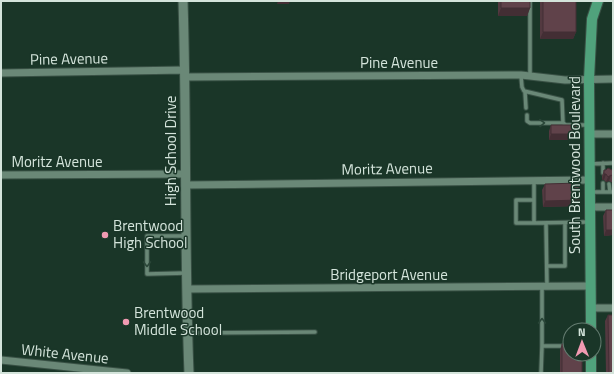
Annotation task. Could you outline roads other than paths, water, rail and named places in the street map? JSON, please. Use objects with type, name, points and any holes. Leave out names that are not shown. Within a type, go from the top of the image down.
[{"type":"main road","name":"South Brentwood Boulevard","points":[[590,322],[589,79],[592,19],[598,1]]},
{"type":"main road","points":[[590,362],[590,373]]},
{"type":"street","name":"High School Drive","points":[[183,1],[187,333],[189,373]]},
{"type":"street","name":"Pine Avenue","points":[[1,73],[530,75],[565,80],[613,78]]},
{"type":"street","points":[[589,130],[613,134]]},
{"type":"street","name":"Moritz Avenue","points":[[1,175],[186,174]]},
{"type":"street","name":"Moritz Avenue","points":[[186,185],[589,180]]},
{"type":"street","points":[[589,207],[613,207]]},
{"type":"street","name":"Bridgeport Avenue","points":[[187,289],[590,286]]},
{"type":"street","points":[[590,308],[613,308]]},
{"type":"street","name":"White Avenue","points":[[1,360],[79,370],[127,373]]},
{"type":"lane","points":[[530,1],[530,75]]},
{"type":"lane","points":[[521,75],[522,87],[525,92],[526,108]]},
{"type":"lane","points":[[525,92],[562,100],[563,122]]},
{"type":"lane","points":[[527,115],[527,121],[530,123],[563,122],[566,125],[589,130]]},
{"type":"lane","points":[[589,164],[611,163],[609,168]]},
{"type":"lane","points":[[603,164],[603,173]]},
{"type":"lane","points":[[534,181],[534,223]]},
{"type":"lane","points":[[604,184],[604,192]]},
{"type":"lane","points":[[589,192],[611,192],[609,184]]},
{"type":"lane","points":[[534,200],[516,200],[516,223],[589,222]]},
{"type":"lane","points":[[541,373],[547,266],[546,223]]},
{"type":"lane","points":[[547,266],[565,266],[565,223]]},
{"type":"lane","points":[[186,236],[147,236],[147,274],[187,274]]},
{"type":"lane","points":[[187,333],[315,332]]},
{"type":"lane","points":[[542,346],[562,346]]},
{"type":"place","name":"Brentwood High School","points":[[105,235]]},
{"type":"place","name":"Brentwood Middle School","points":[[126,322]]}]
